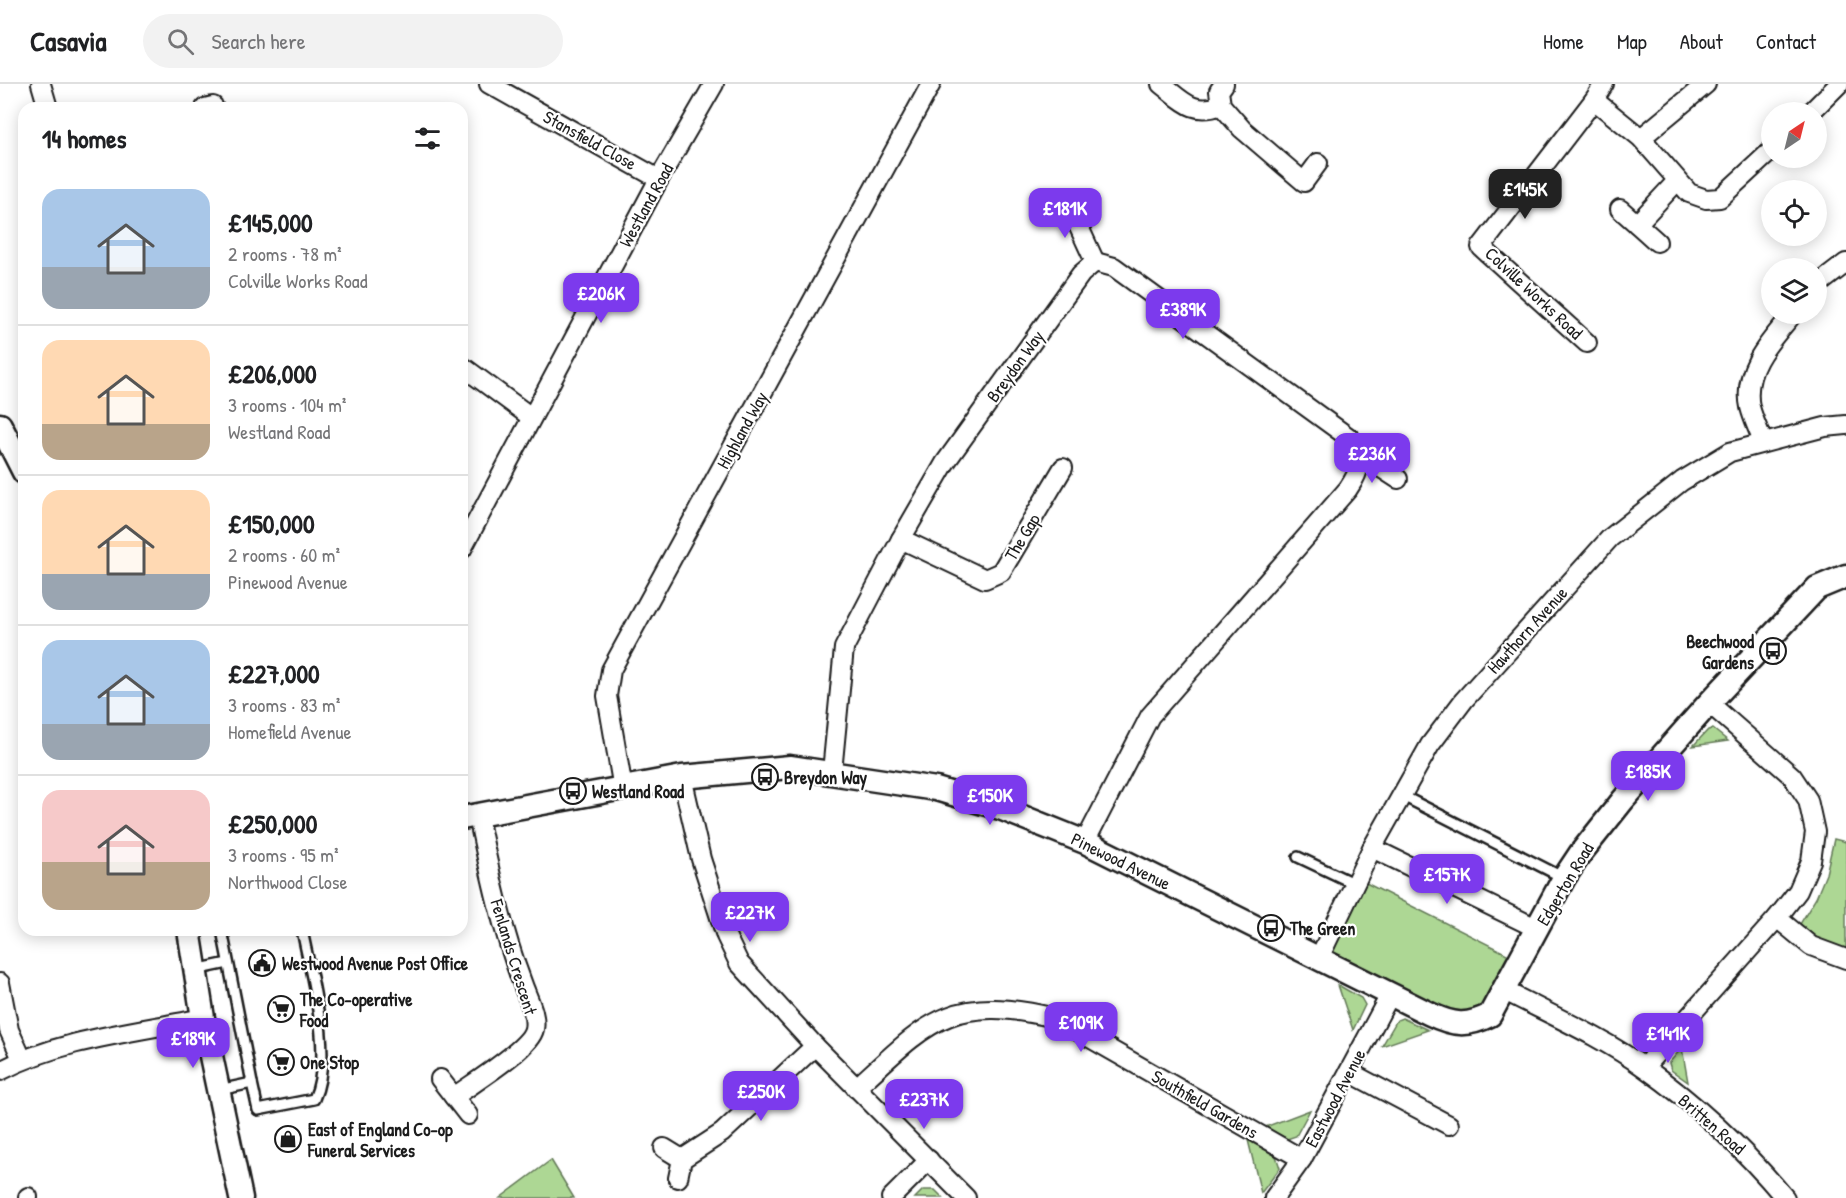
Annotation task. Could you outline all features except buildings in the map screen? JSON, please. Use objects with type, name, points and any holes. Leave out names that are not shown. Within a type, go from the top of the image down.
[{"type":"street","points":[[41,84],[46,102]]},
{"type":"street","name":"Stansfield Close","points":[[489,84],[659,178]]},
{"type":"street","name":"Westland Road","points":[[468,538],[659,178],[714,84]]},
{"type":"street","name":"Highland Way","points":[[623,789],[607,696],[610,670],[930,84]]},
{"type":"street","points":[[1161,84],[1194,109],[1208,111],[1221,105]]},
{"type":"street","points":[[1224,84],[1219,91],[1221,105],[1299,189],[1318,163]]},
{"type":"street","name":"Colville Works Road","points":[[1587,344],[1481,247],[1604,84]]},
{"type":"street","points":[[1641,138],[1706,84]]},
{"type":"street","points":[[1821,102],[1839,84]]},
{"type":"street","points":[[1594,100],[1641,138],[1689,193],[1706,199],[1720,198],[1761,160]]},
{"type":"street","points":[[1637,224],[1677,181]]},
{"type":"street","points":[[1067,201],[1095,262],[1114,267],[1351,439],[1359,453],[1361,470],[1348,489],[1150,716],[1085,842]]},
{"type":"street","points":[[1620,209],[1657,242]]},
{"type":"street","name":"Breydon Way","points":[[832,772],[844,648],[901,539],[945,463],[1081,274],[1095,262]]},
{"type":"street","points":[[1827,278],[1846,263]]},
{"type":"street","points":[[1763,442],[1750,405],[1752,371],[1763,350],[1785,324]]},
{"type":"street","points":[[468,370],[531,417]]},
{"type":"street","points":[[0,425],[18,460]]},
{"type":"street","name":"Hawthorn Avenue","points":[[1319,958],[1372,848],[1430,745],[1464,700],[1610,538],[1682,481],[1730,452],[1825,427],[1846,425]]},
{"type":"street","points":[[1360,460],[1378,466],[1398,479]]},
{"type":"street","name":"The Gap","points":[[901,539],[985,579],[1000,572],[1063,468]]},
{"type":"street","name":"Edgerton Road","points":[[1473,1024],[1490,1015],[1564,878],[1623,800],[1709,703],[1817,588],[1846,576]]},
{"type":"street","points":[[1644,1067],[1777,918],[1798,891],[1811,861],[1815,832],[1808,800],[1792,776],[1709,703]]},
{"type":"street","name":"Pinewood Avenue","points":[[470,817],[682,777],[790,767],[936,789],[1000,808],[1085,842],[1451,1024],[1473,1024]]},
{"type":"street","points":[[682,777],[701,859],[726,936],[739,963],[815,1046],[966,1198]]},
{"type":"street","name":"Fenlands Crescent","points":[[454,1097],[521,1048],[534,1031],[534,1014],[510,953],[470,817]]},
{"type":"street","points":[[1372,848],[1538,929]]},
{"type":"street","points":[[1777,918],[1811,946],[1846,959]]},
{"type":"street","points":[[190,936],[203,1018],[241,1198]]},
{"type":"street","points":[[0,983],[9,1030],[22,1059]]},
{"type":"street","name":"Britten Road","points":[[1504,991],[1567,1022],[1644,1067],[1753,1160],[1785,1198]]},
{"type":"street","name":"Eastwood Avenue","points":[[1274,1198],[1302,1159],[1390,995]]},
{"type":"street","name":"Southfield Gardens","points":[[856,1088],[916,1033],[953,1014],[985,1008],[1020,1010],[1055,1018],[1302,1159]]},
{"type":"street","points":[[0,1071],[22,1059],[101,1038],[203,1018]]},
{"type":"street","points":[[678,1178],[682,1159],[722,1133],[815,1046]]},
{"type":"street","points":[[1349,1072],[1449,1125]]},
{"type":"street","points":[[440,1079],[468,1115]]},
{"type":"street","points":[[664,1148],[682,1159]]},
{"type":"street","points":[[891,1198],[929,1160]]},
{"type":"lane","points":[[1401,795],[1564,878]]},
{"type":"lane","points":[[1298,857],[1355,884]]},
{"type":"lane","points":[[223,936],[258,1110],[314,1099],[321,1083],[316,1003],[303,936]]},
{"type":"lane","points":[[195,970],[228,963]]},
{"type":"lane","points":[[219,1090],[252,1083]]},
{"type":"green space","points":[[1713,729],[1728,741],[1693,746],[1708,730]]},
{"type":"green space","points":[[1834,839],[1846,842],[1846,952],[1822,942],[1800,924],[1816,898],[1826,874]]},
{"type":"green space","points":[[1360,880],[1515,958],[1487,1010],[1452,1018],[1323,954]]},
{"type":"green space","points":[[1338,985],[1361,998],[1365,1005],[1353,1030]]},
{"type":"green space","points":[[1402,1018],[1428,1030],[1382,1046],[1397,1020]]},
{"type":"green space","points":[[1682,1048],[1688,1082],[1671,1070],[1669,1063]]},
{"type":"green space","points":[[1310,1110],[1296,1136],[1287,1139],[1265,1127]]},
{"type":"green space","points":[[1248,1140],[1276,1156],[1280,1168],[1261,1193]]},
{"type":"green space","points":[[551,1160],[574,1198],[500,1198]]},
{"type":"green space","points":[[923,1190],[935,1190],[943,1198],[915,1198]]},
{"type":"place","name":"Beechwood Gardens","points":[[1773,651]]},
{"type":"place","name":"Breydon Way","points":[[765,777]]},
{"type":"place","name":"Westland Road","points":[[573,791]]},
{"type":"place","name":"The Green","points":[[1271,928]]},
{"type":"place","name":"Westwood Avenue Post Office","points":[[262,963]]},
{"type":"place","name":"The Co-operative Food","points":[[281,1009]]},
{"type":"place","name":"One Stop","points":[[281,1062]]},
{"type":"place","name":"East of England Co-op Funeral Services","points":[[288,1139]]}]
